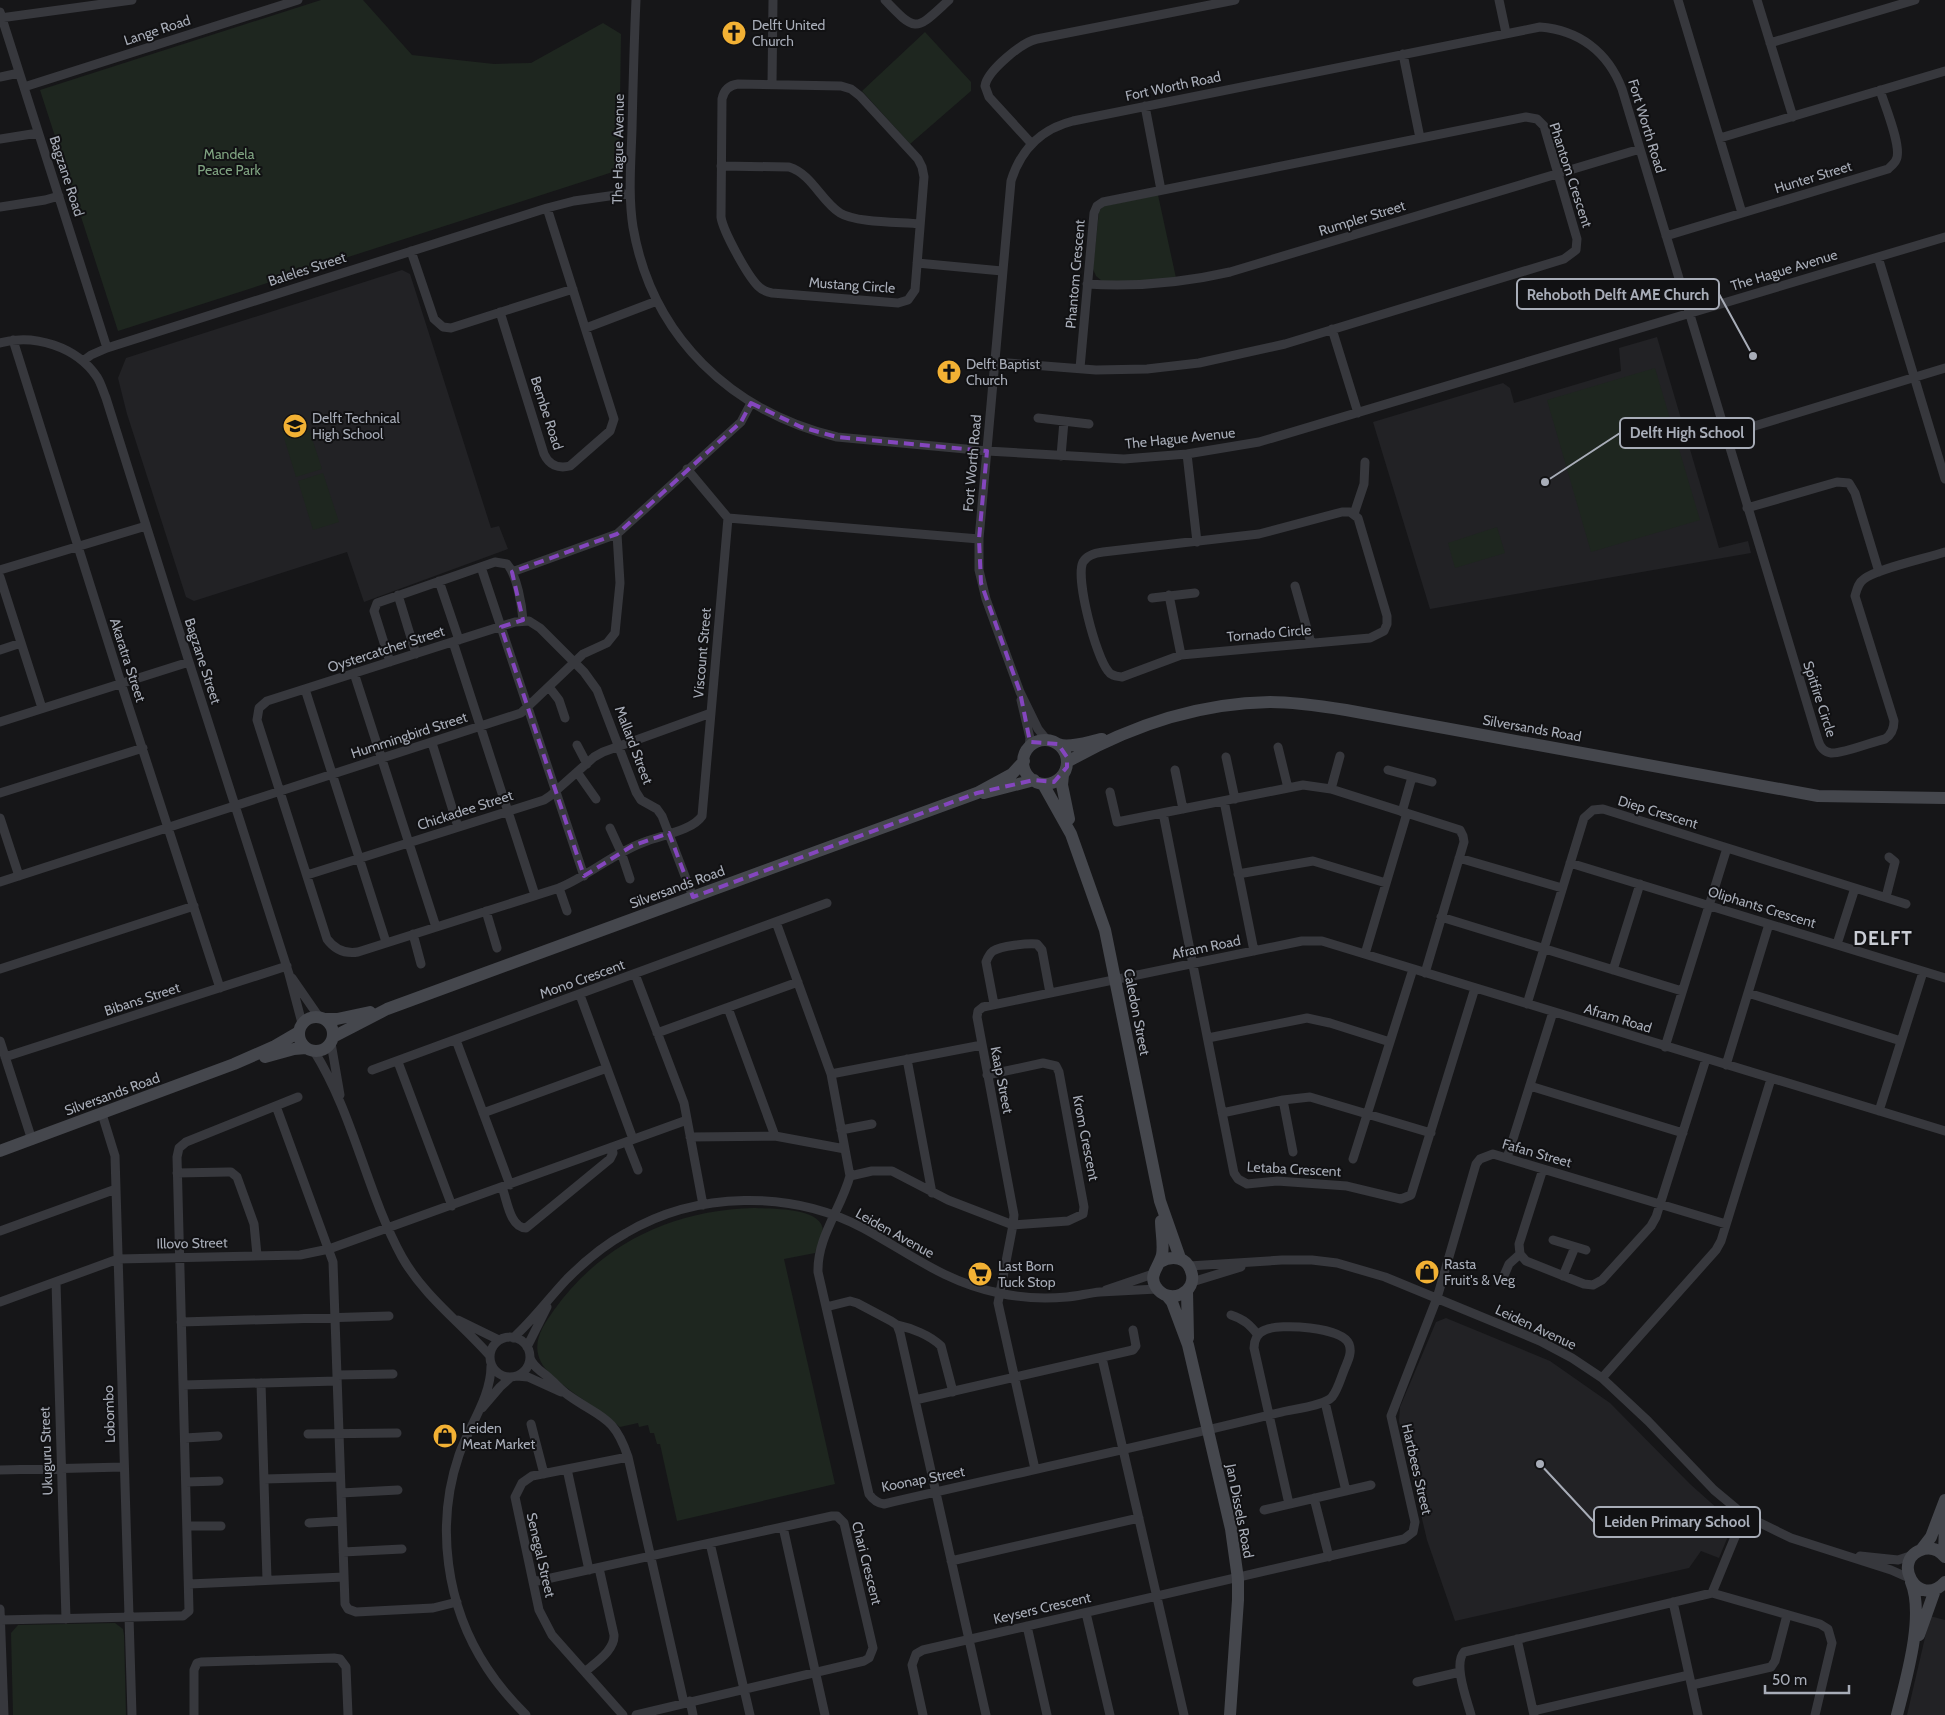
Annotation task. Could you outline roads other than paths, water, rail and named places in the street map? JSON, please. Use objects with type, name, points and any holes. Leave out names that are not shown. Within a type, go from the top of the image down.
[{"type":"street","points":[[1,16],[132,0]]},
{"type":"street","name":"Lange Road","points":[[24,87],[298,0]]},
{"type":"street","name":"The Hague Avenue","points":[[636,0],[630,193],[636,243],[646,276],[657,301],[678,335],[704,366],[729,388],[751,403],[792,424],[838,437],[986,451],[1124,459],[1187,454],[1259,442],[1945,237]]},
{"type":"street","points":[[772,84],[774,0]]},
{"type":"street","points":[[885,0],[904,20],[914,24],[925,21],[949,0]]},
{"type":"street","points":[[1031,143],[989,97],[985,90],[985,82],[1021,45],[1037,39],[1235,0]]},
{"type":"street","points":[[1499,0],[1506,33]]},
{"type":"street","points":[[1678,0],[1742,213]]},
{"type":"street","points":[[1757,0],[1793,117]]},
{"type":"street","points":[[1770,43],[1915,0]]},
{"type":"street","name":"Bagzane Road","points":[[1,16],[108,348]]},
{"type":"street","name":"Fort Worth Road","points":[[1052,742],[1038,729],[1020,692],[981,583],[978,539],[1011,180],[1019,160],[1031,143],[1046,131],[1064,123],[1506,33],[1540,27],[1573,34],[1596,49],[1607,60],[1618,79],[1690,312]]},
{"type":"street","points":[[1403,54],[1420,138]]},
{"type":"street","points":[[1720,138],[1945,71]]},
{"type":"street","points":[[0,77],[19,73]]},
{"type":"street","name":"Mustang Circle","points":[[735,84],[772,84],[841,86],[851,89],[858,94],[919,162],[924,178],[914,292],[908,300],[902,303],[784,294],[764,290],[753,280],[724,229],[721,216],[722,99],[724,92],[729,86],[735,84]]},
{"type":"street","name":"Hunter Street","points":[[1666,236],[1888,169],[1896,161],[1898,154],[1880,90]]},
{"type":"street","points":[[1145,106],[1161,190]]},
{"type":"street","name":"Phantom Crescent","points":[[994,362],[1080,368],[1147,369],[1199,363],[1242,355],[1569,257],[1576,250],[1577,239],[1544,126],[1534,117],[1526,117],[1107,200],[1097,206],[1094,213],[1080,368]]},
{"type":"street","points":[[0,139],[38,133]]},
{"type":"street","name":"Rumpler Street","points":[[1087,284],[1120,286],[1169,283],[1230,272],[1640,149]]},
{"type":"street","points":[[721,166],[789,167],[799,172],[836,210],[844,215],[856,218],[920,224]]},
{"type":"street","name":"Baleles Street","points":[[83,361],[91,355],[108,348],[548,208],[580,199],[630,193]]},
{"type":"street","points":[[0,207],[59,196]]},
{"type":"street","points":[[548,208],[586,328],[657,301]]},
{"type":"street","points":[[411,251],[434,319],[440,325],[452,328],[574,289]]},
{"type":"street","points":[[1878,256],[1945,479]]},
{"type":"street","points":[[917,263],[1002,271]]},
{"type":"street","name":"Bembe Road","points":[[500,312],[544,454],[552,464],[560,467],[574,464],[610,431],[614,424],[613,415],[586,328]]},
{"type":"street","name":"Spitfire Circle","points":[[1690,312],[1747,508],[1822,748],[1829,752],[1837,752],[1884,739],[1890,735],[1893,729],[1894,722],[1855,596],[1858,586],[1864,578],[1879,572],[1945,552]]},
{"type":"street","points":[[1332,329],[1358,413]]},
{"type":"street","points":[[0,343],[13,340],[35,340],[64,348],[83,361]]},
{"type":"street","name":"Akaratra Street","points":[[13,340],[220,988]]},
{"type":"street","name":"Bagzane Street","points":[[83,361],[96,377],[106,398],[288,970],[300,1027]]},
{"type":"street","points":[[1725,435],[1945,368]]},
{"type":"street","points":[[512,572],[617,534],[741,422],[751,403]]},
{"type":"street","points":[[1038,418],[1089,424]]},
{"type":"street","points":[[1061,456],[1064,421]]},
{"type":"street","points":[[1187,454],[1197,542]]},
{"type":"street","points":[[1354,514],[1366,478],[1365,462]]},
{"type":"street","points":[[687,469],[728,518],[978,539]]},
{"type":"street","points":[[1747,508],[1838,482],[1849,483],[1856,493],[1879,572]]},
{"type":"street","name":"Tornado Circle","points":[[1342,512],[1354,514],[1358,518],[1363,533],[1387,616],[1387,624],[1384,631],[1370,638],[1181,656],[1122,677],[1114,676],[1108,672],[1103,662],[1087,614],[1082,585],[1082,564],[1094,554],[1197,542],[1268,533],[1342,512]]},
{"type":"street","name":"Viscount Street","points":[[669,833],[692,825],[702,816],[728,518]]},
{"type":"street","points":[[0,570],[146,526]]},
{"type":"street","name":"Hummingbird Street","points":[[0,882],[514,716],[528,707],[583,654],[609,641],[616,630],[620,583],[617,534]]},
{"type":"street","points":[[390,662],[374,611],[376,604],[380,601],[481,567],[499,562],[507,564],[512,572],[522,607],[523,620]]},
{"type":"street","points":[[481,567],[584,876]]},
{"type":"street","points":[[0,577],[42,708]]},
{"type":"street","points":[[439,581],[480,727],[535,895]]},
{"type":"street","points":[[1295,586],[1311,643]]},
{"type":"street","points":[[1152,598],[1195,593]]},
{"type":"street","points":[[398,595],[416,654]]},
{"type":"street","points":[[1169,595],[1181,656]]},
{"type":"street","name":"Mallard Street","points":[[523,620],[529,621],[540,628],[598,690],[636,792],[644,802],[659,811],[693,897]]},
{"type":"street","name":"Oystercatcher Street","points":[[280,792],[257,720],[259,708],[266,702],[523,620]]},
{"type":"street","points":[[0,650],[21,643]]},
{"type":"street","points":[[0,722],[189,662]]},
{"type":"street","points":[[354,673],[436,927]]},
{"type":"street","points":[[549,687],[559,700],[565,718]]},
{"type":"street","points":[[305,689],[386,942]]},
{"type":"street","name":"Fort Worth Road","points":[[1020,692],[1030,738],[1029,748]]},
{"type":"street","name":"Silversands Road","points":[[1067,762],[1116,736],[1151,722],[1196,711],[1254,703],[1292,703],[1346,710],[1818,796],[1945,798]]},
{"type":"street","name":"Chickadee Street","points":[[307,875],[544,800],[603,752],[711,713]]},
{"type":"street","name":"Silversands Road","points":[[1052,742],[1062,746],[1116,736]]},
{"type":"street","points":[[1040,741],[1052,742],[1065,752],[1067,762],[1063,775],[1054,782],[1038,782],[1028,775],[1024,761],[1029,748],[1040,741]]},
{"type":"street","points":[[432,742],[458,826]]},
{"type":"street","points":[[577,745],[587,764]]},
{"type":"street","points":[[1278,747],[1288,788]]},
{"type":"street","points":[[0,793],[142,748]]},
{"type":"street","points":[[1331,789],[1340,756]]},
{"type":"street","points":[[1226,757],[1235,799]]},
{"type":"street","name":"Silversands Road","points":[[977,794],[1012,774],[1024,761]]},
{"type":"street","points":[[1175,770],[1183,809]]},
{"type":"street","points":[[1388,770],[1432,782]]},
{"type":"street","points":[[577,772],[596,799]]},
{"type":"street","name":"Caledon Street","points":[[1063,775],[1064,801],[1071,834],[1099,908],[1116,980],[1160,1201],[1163,1238],[1163,1253],[1160,1262]]},
{"type":"street","points":[[1364,954],[1386,883],[1405,812],[1412,777]]},
{"type":"street","name":"Silversands Road","points":[[322,1018],[337,1020],[387,1009],[977,794],[1038,782]]},
{"type":"street","name":"Caledon Street","points":[[1038,782],[1071,834]]},
{"type":"street","points":[[1110,792],[1117,822],[1303,785],[1331,789],[1460,830],[1464,839],[1425,973]]},
{"type":"street","points":[[280,792],[327,940],[339,950],[354,953],[559,888],[584,876],[632,846],[669,833]]},
{"type":"street","points":[[1224,801],[1254,951]]},
{"type":"street","name":"Diep Crescent","points":[[1527,1004],[1584,818],[1590,812],[1598,809],[1906,904]]},
{"type":"street","name":"Letaba Crescent","points":[[1163,813],[1234,1172],[1238,1179],[1244,1183],[1277,1181],[1347,1186],[1401,1199],[1407,1198],[1413,1191],[1475,988]]},
{"type":"street","points":[[0,818],[19,876]]},
{"type":"street","points":[[610,828],[630,879]]},
{"type":"street","points":[[1665,1047],[1727,848]]},
{"type":"street","points":[[1886,897],[1895,862],[1889,857]]},
{"type":"street","points":[[1459,858],[1562,888]]},
{"type":"street","points":[[1238,874],[1312,861],[1386,883]]},
{"type":"street","name":"Oliphants Crescent","points":[[1570,863],[1945,978]]},
{"type":"street","points":[[1613,970],[1640,884]]},
{"type":"street","points":[[559,888],[567,911]]},
{"type":"street","points":[[1837,944],[1855,888]]},
{"type":"street","name":"Mono Crescent","points":[[372,1070],[827,904]]},
{"type":"street","points":[[0,969],[194,906]]},
{"type":"street","points":[[486,911],[497,948]]},
{"type":"street","points":[[1441,917],[1682,991]]},
{"type":"street","points":[[776,922],[831,1074],[850,1176],[833,1215]]},
{"type":"street","points":[[1726,1066],[1769,924]]},
{"type":"street","points":[[413,934],[421,964]]},
{"type":"street","name":"Afram Road","points":[[1116,980],[1254,951],[1322,941],[1771,1079]]},
{"type":"street","points":[[994,1004],[986,962],[988,955],[994,950],[1029,943],[1037,944],[1042,950],[1050,993]]},
{"type":"street","name":"Bagzane Street","points":[[288,970],[322,1018]]},
{"type":"street","name":"Bibans Street","points":[[5,1057],[220,988],[288,970]]},
{"type":"street","points":[[1352,1159],[1413,970]]},
{"type":"street","points":[[1879,1111],[1923,972]]},
{"type":"street","points":[[635,974],[684,1103],[703,1205]]},
{"type":"street","name":"Kaap Street","points":[[1036,1469],[1000,1312],[999,1293],[1014,1215],[977,1017],[978,1011],[983,1007],[994,1004],[1116,980]]},
{"type":"street","points":[[657,1033],[798,982]]},
{"type":"street","points":[[1748,993],[1901,1041]]},
{"type":"street","points":[[580,995],[607,1068],[638,1170]]},
{"type":"street","points":[[728,1008],[775,1136]]},
{"type":"street","name":"Silversands Road","points":[[332,1040],[387,1009]]},
{"type":"street","points":[[1507,1158],[1553,1012]]},
{"type":"street","points":[[343,1106],[332,1040],[332,1027],[322,1018],[310,1018],[300,1027],[300,1041],[310,1050],[343,1106],[388,1229],[410,1269],[433,1299],[490,1356]]},
{"type":"street","points":[[1208,1038],[1307,1018],[1330,1023],[1390,1042]]},
{"type":"street","name":"Silversands Road","points":[[0,1151],[234,1064],[275,1046],[300,1027]]},
{"type":"street","points":[[310,1050],[323,1050],[332,1040]]},
{"type":"street","points":[[456,1040],[483,1113],[506,1186],[515,1223],[520,1228],[526,1228],[607,1162],[612,1156],[612,1147]]},
{"type":"street","points":[[1,1045],[32,1140]]},
{"type":"street","points":[[831,1074],[982,1045]]},
{"type":"street","name":"Silversands Road","points":[[234,1064],[294,1049],[310,1050]]},
{"type":"street","points":[[907,1059],[932,1193]]},
{"type":"street","points":[[1543,1169],[1519,1244],[1520,1254],[1526,1261],[1584,1284],[1593,1285],[1602,1280],[1651,1226],[1656,1217],[1706,1059]]},
{"type":"street","points":[[398,1062],[452,1206]]},
{"type":"street","name":"Krom Crescent","points":[[987,1075],[1043,1062],[1056,1066],[1059,1072],[1084,1206],[1083,1214],[1068,1221],[1013,1225]]},
{"type":"street","points":[[483,1113],[607,1068]]},
{"type":"street","points":[[1602,1378],[1716,1250],[1726,1224],[1771,1079],[1945,1131]]},
{"type":"street","points":[[1530,1086],[1683,1133]]},
{"type":"street","points":[[0,1620],[179,1616],[187,1614],[190,1607],[177,1156],[179,1148],[186,1142],[298,1097]]},
{"type":"street","points":[[1222,1113],[1283,1100],[1310,1097],[1431,1133]]},
{"type":"street","points":[[1283,1100],[1293,1152]]},
{"type":"street","points":[[276,1106],[333,1262],[345,1604],[352,1611],[433,1608],[457,1602]]},
{"type":"street","name":"Lobombo","points":[[102,1114],[114,1152],[116,1190],[132,1715]]},
{"type":"street","name":"Illovo Street","points":[[0,1302],[118,1259],[300,1255],[329,1249],[687,1120]]},
{"type":"street","points":[[841,1130],[872,1124]]},
{"type":"street","points":[[690,1137],[775,1136],[845,1149]]},
{"type":"street","name":"Fafan Street","points":[[1437,1298],[1476,1164],[1480,1159],[1493,1154],[1726,1224]]},
{"type":"street","points":[[850,1176],[872,1171],[892,1171],[932,1193],[1013,1225]]},
{"type":"street","points":[[177,1173],[228,1172],[237,1177],[254,1224],[256,1256]]},
{"type":"street","points":[[0,1232],[116,1190]]},
{"type":"street","name":"Leiden Avenue","points":[[513,1338],[580,1266],[595,1253],[628,1231],[665,1215],[703,1205],[740,1201],[778,1202],[833,1215],[862,1228],[931,1269],[966,1284],[999,1293],[1027,1297],[1056,1297],[1101,1292],[1162,1293]]},
{"type":"street","name":"Caledon Street","points":[[1160,1201],[1184,1262]]},
{"type":"street","name":"Koonap Street","points":[[833,1215],[818,1257],[818,1272],[869,1494],[875,1501],[884,1504],[1270,1415]]},
{"type":"street","points":[[1553,1240],[1586,1250]]},
{"type":"street","points":[[1563,1276],[1575,1247]]},
{"type":"street","points":[[1503,1278],[1509,1264],[1520,1254]]},
{"type":"street","points":[[1173,1257],[1184,1262],[1193,1276],[1190,1287],[1181,1295],[1162,1293],[1153,1279],[1153,1274],[1160,1262],[1173,1257]]},
{"type":"street","name":"Leiden Avenue","points":[[1184,1262],[1253,1263],[1282,1260],[1312,1260],[1337,1263],[1385,1277],[1557,1349],[1602,1378],[1643,1416],[1714,1490],[1744,1515],[1791,1538],[1898,1573],[1910,1580]]},
{"type":"street","name":"Leiden Avenue","points":[[1190,1287],[1253,1263]]},
{"type":"street","name":"Leiden Avenue","points":[[1101,1292],[1153,1274]]},
{"type":"street","name":"Ukuguru Street","points":[[56,1282],[60,1468],[66,1619]]},
{"type":"street","name":"Jan Dissels Road","points":[[1188,1345],[1190,1287]]},
{"type":"street","name":"Jan Dissels Road","points":[[1162,1293],[1172,1302],[1188,1345],[1231,1529],[1238,1579],[1230,1715]]},
{"type":"street","name":"Leiden Avenue","points":[[526,1347],[553,1295]]},
{"type":"street","name":"Hartbees Street","points":[[1238,1579],[1404,1539],[1414,1529],[1415,1522],[1391,1416],[1437,1298]]},
{"type":"street","points":[[826,1307],[850,1301],[857,1303],[897,1325],[913,1330],[937,1342],[941,1346],[953,1392]]},
{"type":"street","points":[[1231,1315],[1248,1323],[1258,1335]]},
{"type":"street","points":[[181,1322],[389,1316]]},
{"type":"street","points":[[453,1318],[493,1339],[513,1338],[523,1342],[532,1364],[536,1368],[568,1395],[611,1424],[623,1441],[687,1702],[693,1715]]},
{"type":"street","points":[[897,1325],[986,1715]]},
{"type":"street","points":[[1270,1415],[1325,1402],[1333,1395],[1350,1356],[1350,1346],[1346,1338],[1324,1330],[1282,1326],[1264,1330],[1258,1335],[1254,1348],[1289,1504]]},
{"type":"street","points":[[915,1400],[1135,1349],[1132,1330]]},
{"type":"street","points":[[499,1340],[492,1347],[490,1356],[491,1374],[487,1388],[459,1457],[449,1498],[447,1547],[452,1582],[469,1636],[486,1668],[526,1715]]},
{"type":"street","points":[[475,1418],[500,1387],[526,1369],[530,1358]]},
{"type":"street","points":[[1102,1358],[1184,1715]]},
{"type":"street","points":[[491,1366],[499,1374],[528,1377],[568,1395]]},
{"type":"street","points":[[183,1385],[393,1374]]},
{"type":"street","points":[[260,1382],[267,1580]]},
{"type":"street","points":[[1325,1402],[1346,1491]]},
{"type":"street","points":[[532,1424],[544,1474]]},
{"type":"street","points":[[308,1434],[396,1433]]},
{"type":"street","points":[[184,1438],[218,1436]]},
{"type":"street","name":"Senegal Street","points":[[624,1715],[552,1635],[544,1622],[539,1610],[515,1497],[522,1483],[532,1476],[628,1457]]},
{"type":"street","points":[[0,1470],[124,1467]]},
{"type":"street","points":[[567,1469],[589,1570]]},
{"type":"street","points":[[264,1479],[340,1476]]},
{"type":"street","points":[[186,1482],[219,1481]]},
{"type":"street","points":[[1264,1510],[1371,1485]]},
{"type":"street","points":[[341,1492],[398,1490]]},
{"type":"street","points":[[1314,1498],[1329,1557]]},
{"type":"street","points":[[1897,1715],[1910,1661],[1916,1601],[1908,1566],[1917,1552],[1931,1537],[1945,1500]]},
{"type":"street","points":[[1712,1593],[1744,1515]]},
{"type":"street","name":"Chari Crescent","points":[[533,1582],[832,1516],[837,1516],[844,1523],[873,1651],[867,1660],[636,1715]]},
{"type":"street","points":[[951,1561],[1139,1518]]},
{"type":"street","points":[[309,1523],[342,1521]]},
{"type":"street","points":[[1945,1523],[1945,1556]]},
{"type":"street","points":[[187,1526],[221,1526]]},
{"type":"street","points":[[783,1527],[825,1715]]},
{"type":"street","points":[[710,1543],[750,1715]]},
{"type":"street","points":[[342,1552],[402,1549]]},
{"type":"street","points":[[1917,1552],[1936,1550],[1945,1556]]},
{"type":"street","name":"Leiden Avenue","points":[[1840,1554],[1892,1560],[1904,1559],[1917,1552]]},
{"type":"street","points":[[585,1672],[611,1648],[614,1642],[599,1568]]},
{"type":"street","points":[[189,1584],[344,1577]]},
{"type":"street","name":"Keysers Crescent","points":[[924,1715],[912,1665],[916,1654],[923,1650],[1238,1579]]},
{"type":"street","points":[[1910,1580],[1915,1586],[1924,1590],[1942,1586]]},
{"type":"street","points":[[1910,1661],[1942,1586]]},
{"type":"street","points":[[1471,1715],[1460,1672],[1460,1659],[1464,1652],[1712,1593],[1820,1624],[1828,1629],[1832,1638],[1815,1715]]},
{"type":"street","points":[[1673,1602],[1698,1715]]},
{"type":"street","points":[[0,1609],[4,1715]]},
{"type":"street","points":[[1086,1612],[1110,1715]]},
{"type":"street","points":[[1692,1685],[1771,1667],[1775,1661],[1787,1615]]},
{"type":"street","points":[[1027,1626],[1047,1715]]},
{"type":"street","points":[[1516,1639],[1533,1713],[1689,1675]]},
{"type":"street","points":[[194,1715],[194,1670],[197,1663],[334,1658],[340,1659],[346,1667],[348,1715]]},
{"type":"street","points":[[1417,1682],[1460,1672]]},
{"type":"place","name":"Delft United Church","points":[[734,33]]},
{"type":"place","name":"Rehoboth Delft AME Church","points":[[1753,356]]},
{"type":"place","name":"Delft Baptist Church","points":[[949,372]]},
{"type":"place","name":"Delft Technical High School","points":[[295,426]]},
{"type":"place","name":"Delft High School","points":[[1545,482]]},
{"type":"place","name":"Rasta Fruit's & Veg","points":[[1427,1272]]},
{"type":"place","name":"Last Born Tuck Stop","points":[[980,1274]]},
{"type":"place","name":"Leiden Meat Market","points":[[445,1436]]},
{"type":"place","name":"Leiden Primary School","points":[[1540,1464]]},
{"type":"district","name":"DELFT","points":[[1883,938]]},
{"type":"park label","name":"Mandela Peace Park","points":[[229,162]]}]
